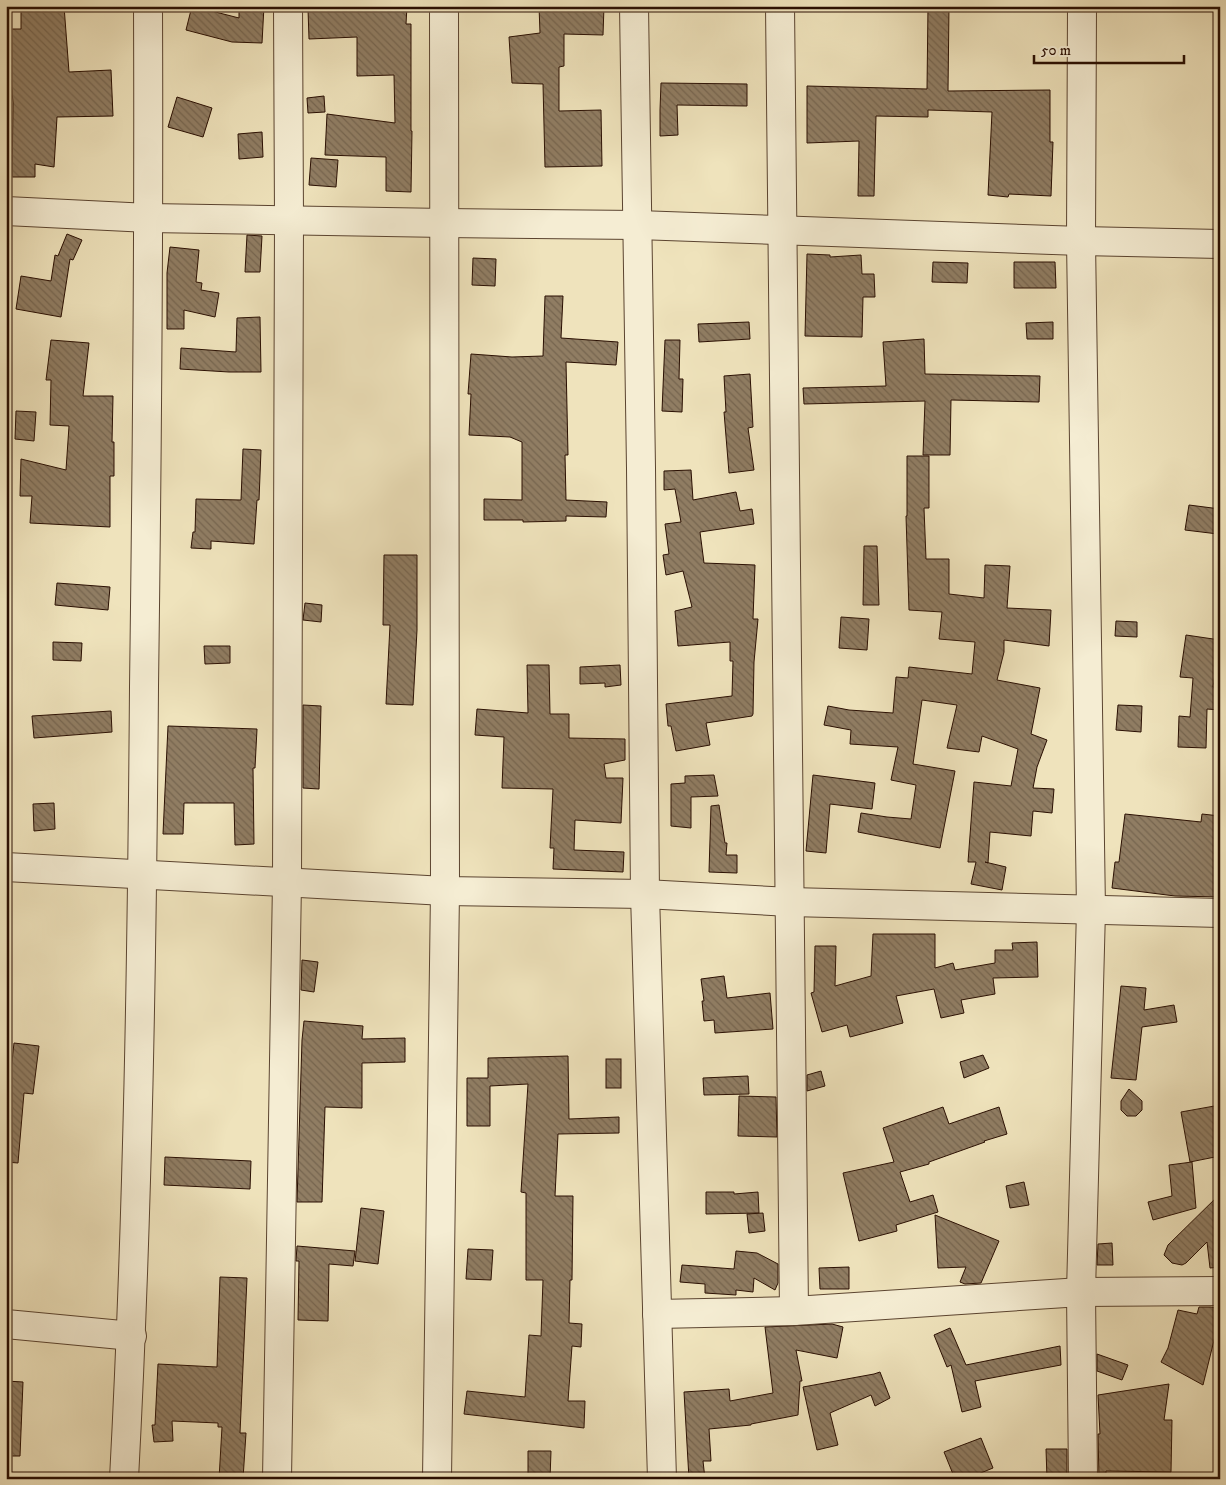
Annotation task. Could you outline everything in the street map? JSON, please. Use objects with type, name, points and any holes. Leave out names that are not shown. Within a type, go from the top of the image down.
[{"type":"street","points":[[124,1479],[132,1336],[142,873],[149,218],[148,6]]},
{"type":"street","points":[[277,1479],[286,882],[288,6]]},
{"type":"street","points":[[437,1479],[445,891],[444,6]]},
{"type":"street","points":[[634,6],[645,894],[662,1479]]},
{"type":"street","points":[[780,6],[794,1311]]},
{"type":"street","points":[[1082,6],[1081,241],[1090,910],[1081,1292],[1082,1479]]},
{"type":"street","points":[[6,211],[149,218],[445,224],[638,225],[1081,241],[1220,244]]},
{"type":"street","points":[[6,867],[445,891],[645,894],[790,902],[1220,913]]},
{"type":"street","points":[[657,1314],[794,1311],[1081,1292],[1220,1291]]},
{"type":"street","points":[[6,1324],[132,1336]]},
{"type":"building","points":[[21,6],[64,6],[69,72],[111,70],[113,116],[57,117],[54,167],[35,164],[35,177],[12,177],[13,103],[9,29],[21,29]]},
{"type":"building","points":[[192,6],[239,18],[239,6],[264,6],[262,43],[232,42],[186,30]]},
{"type":"building","points":[[355,6],[407,6],[406,24],[411,24],[411,192],[386,191],[386,157],[325,155],[327,114],[395,123],[394,75],[357,76],[357,37],[309,39],[308,9]]},
{"type":"building","points":[[539,6],[604,6],[603,35],[564,34],[564,66],[559,67],[559,111],[601,110],[602,166],[545,167],[543,84],[512,83],[509,37],[540,33]]},
{"type":"building","points":[[928,6],[949,6],[948,91],[1050,90],[1050,142],[1053,142],[1051,196],[1009,194],[1008,197],[988,195],[992,112],[928,110],[928,117],[876,116],[874,196],[858,196],[859,141],[807,143],[807,86],[927,89]]},
{"type":"building","points":[[661,83],[747,84],[747,106],[677,105],[678,135],[660,136]]},
{"type":"building","points":[[324,96],[325,112],[308,113],[307,98]]},
{"type":"building","points":[[177,97],[212,108],[203,137],[168,127]]},
{"type":"building","points":[[262,132],[263,157],[239,159],[238,134]]},
{"type":"building","points":[[311,158],[338,160],[336,187],[309,185]]},
{"type":"building","points":[[67,234],[82,240],[73,260],[70,259],[61,317],[16,309],[21,276],[51,281],[55,255],[58,256]]},
{"type":"building","points":[[247,235],[262,236],[260,272],[245,272]]},
{"type":"building","points":[[170,247],[199,250],[196,282],[202,283],[201,290],[219,293],[215,317],[184,310],[184,329],[167,329],[167,273]]},
{"type":"building","points":[[807,254],[830,255],[830,257],[861,255],[862,274],[874,274],[875,297],[863,297],[862,337],[805,336]]},
{"type":"building","points":[[473,258],[496,259],[495,286],[472,285]]},
{"type":"building","points":[[933,262],[968,263],[967,283],[932,282]]},
{"type":"building","points":[[1014,262],[1055,262],[1056,288],[1014,288]]},
{"type":"building","points":[[545,296],[563,296],[561,338],[618,342],[616,365],[566,362],[568,455],[565,455],[566,500],[607,502],[606,517],[566,516],[566,521],[523,522],[523,520],[484,520],[484,499],[522,500],[522,442],[510,437],[469,435],[471,394],[468,394],[471,354],[512,357],[543,356]]},
{"type":"building","points":[[260,317],[261,372],[180,369],[181,348],[236,352],[237,318]]},
{"type":"building","points":[[749,322],[750,339],[699,342],[698,324]]},
{"type":"building","points":[[1053,322],[1053,339],[1027,339],[1026,323]]},
{"type":"building","points":[[924,339],[925,374],[1040,376],[1039,402],[951,400],[950,455],[923,455],[925,401],[804,404],[803,388],[886,386],[883,342]]},
{"type":"building","points":[[51,340],[89,343],[83,396],[113,396],[112,442],[114,442],[114,476],[110,476],[110,527],[30,523],[32,496],[20,496],[21,459],[66,470],[69,426],[50,425],[51,380],[46,380]]},
{"type":"building","points":[[665,340],[680,340],[679,379],[683,379],[682,412],[662,411]]},
{"type":"building","points":[[750,374],[753,427],[748,428],[754,470],[729,473],[724,412],[726,412],[724,376]]},
{"type":"building","points":[[16,411],[36,412],[34,441],[15,439]]},
{"type":"building","points":[[243,449],[261,450],[259,500],[257,500],[254,544],[211,541],[211,549],[191,548],[193,532],[195,532],[196,499],[241,500]]},
{"type":"building","points":[[907,456],[929,456],[929,508],[924,508],[926,559],[949,559],[949,594],[984,598],[985,565],[1010,566],[1007,608],[1051,610],[1049,646],[1004,640],[1004,652],[997,680],[1040,688],[1031,734],[1047,740],[1037,767],[1033,788],[1054,789],[1052,813],[1033,811],[1031,836],[990,832],[988,863],[1006,867],[1002,890],[971,884],[976,862],[968,862],[974,782],[1011,786],[1018,749],[982,736],[979,752],[947,748],[957,705],[922,700],[913,764],[955,771],[940,848],[858,832],[861,813],[911,819],[916,785],[891,780],[898,747],[850,744],[851,730],[824,725],[828,706],[849,710],[893,713],[896,677],[908,678],[909,667],[972,674],[975,642],[939,639],[942,612],[909,610],[906,516]]},
{"type":"building","points":[[691,470],[693,500],[736,492],[740,511],[752,509],[754,524],[700,532],[704,563],[755,565],[753,619],[758,619],[754,662],[753,714],[752,716],[706,723],[710,745],[676,751],[671,726],[668,726],[666,704],[732,696],[733,661],[730,661],[730,642],[678,646],[675,611],[692,607],[683,571],[666,575],[663,555],[669,554],[665,524],[681,522],[675,489],[664,490],[664,471]]},
{"type":"building","points":[[1189,505],[1220,509],[1218,534],[1185,530]]},
{"type":"building","points":[[864,546],[877,546],[879,605],[863,605]]},
{"type":"building","points":[[384,555],[417,555],[417,630],[413,705],[386,704],[390,625],[383,625]]},
{"type":"building","points":[[57,583],[110,587],[108,610],[55,605]]},
{"type":"building","points":[[305,603],[322,605],[321,622],[303,620]]},
{"type":"building","points":[[841,617],[869,619],[867,650],[839,648]]},
{"type":"building","points":[[1116,621],[1137,622],[1137,637],[1115,636]]},
{"type":"building","points":[[1186,635],[1220,640],[1213,687],[1220,687],[1220,710],[1207,709],[1206,748],[1178,747],[1179,716],[1190,717],[1193,678],[1180,677]]},
{"type":"building","points":[[53,642],[82,643],[81,661],[53,660]]},
{"type":"building","points":[[204,646],[230,646],[230,663],[205,664]]},
{"type":"building","points":[[527,665],[549,665],[550,714],[569,714],[569,738],[625,739],[625,760],[604,764],[606,778],[623,778],[621,823],[575,820],[574,850],[624,852],[623,872],[553,869],[554,848],[550,848],[553,789],[502,788],[504,737],[475,735],[477,709],[528,713]]},
{"type":"building","points":[[620,665],[621,685],[605,687],[605,683],[580,684],[580,667]]},
{"type":"building","points":[[303,705],[321,706],[319,789],[303,788]]},
{"type":"building","points":[[1118,705],[1142,706],[1141,732],[1116,730]]},
{"type":"building","points":[[111,711],[112,732],[34,738],[32,716]]},
{"type":"building","points":[[168,726],[257,729],[255,768],[253,768],[254,844],[235,845],[234,803],[184,803],[183,834],[163,834]]},
{"type":"building","points":[[714,775],[718,796],[691,797],[691,828],[671,826],[671,784],[685,783],[685,776]]},
{"type":"building","points":[[813,775],[875,783],[872,809],[830,804],[826,853],[806,851]]},
{"type":"building","points":[[54,803],[55,829],[34,831],[33,804]]},
{"type":"building","points":[[719,805],[725,843],[727,843],[726,855],[737,855],[737,873],[709,872],[711,806]]},
{"type":"building","points":[[1125,814],[1201,822],[1202,814],[1220,816],[1220,897],[1175,896],[1112,888],[1115,862],[1119,862]]},
{"type":"building","points":[[873,934],[935,934],[935,968],[953,963],[955,970],[995,963],[995,950],[1013,950],[1012,943],[1037,942],[1038,977],[993,978],[995,994],[961,1000],[964,1013],[941,1018],[934,989],[896,996],[903,1023],[850,1037],[847,1025],[822,1032],[811,993],[814,992],[815,946],[836,946],[835,986],[871,976]]},
{"type":"building","points":[[302,960],[318,962],[314,992],[301,990]]},
{"type":"building","points":[[724,976],[727,998],[770,993],[773,1029],[715,1033],[714,1020],[704,1021],[701,979]]},
{"type":"building","points":[[1121,986],[1146,988],[1144,1010],[1174,1005],[1177,1022],[1142,1027],[1136,1080],[1111,1078]]},
{"type":"building","points":[[304,1021],[363,1026],[362,1039],[405,1038],[405,1062],[362,1063],[362,1108],[325,1107],[322,1202],[297,1202]]},
{"type":"building","points":[[14,1043],[39,1046],[33,1094],[24,1093],[18,1163],[6,1162],[6,1114]]},
{"type":"building","points":[[983,1055],[989,1068],[964,1078],[960,1062]]},
{"type":"building","points":[[568,1056],[569,1119],[619,1117],[619,1133],[558,1134],[555,1196],[573,1196],[572,1280],[570,1280],[569,1323],[582,1324],[581,1347],[572,1346],[568,1401],[585,1401],[584,1428],[464,1414],[467,1391],[525,1397],[529,1335],[541,1336],[543,1280],[526,1280],[526,1193],[521,1192],[528,1084],[490,1086],[490,1126],[467,1126],[467,1078],[488,1078],[488,1058]]},
{"type":"building","points":[[606,1059],[621,1059],[621,1088],[606,1088]]},
{"type":"building","points":[[821,1071],[825,1086],[807,1091],[807,1075]]},
{"type":"building","points":[[748,1076],[749,1094],[704,1095],[703,1078]]},
{"type":"building","points":[[1129,1089],[1142,1101],[1142,1110],[1136,1116],[1127,1116],[1121,1110],[1121,1101]]},
{"type":"building","points":[[739,1096],[776,1097],[777,1137],[738,1136]]},
{"type":"building","points":[[1220,1105],[1220,1156],[1190,1162],[1181,1112]]},
{"type":"building","points":[[943,1107],[949,1124],[999,1107],[1007,1134],[929,1162],[929,1164],[900,1172],[910,1202],[933,1195],[938,1212],[896,1225],[897,1231],[859,1241],[843,1173],[894,1162],[883,1128]]},
{"type":"building","points":[[165,1157],[251,1161],[250,1189],[164,1185]]},
{"type":"building","points":[[1192,1162],[1196,1208],[1153,1220],[1148,1202],[1172,1196],[1169,1165]]},
{"type":"building","points":[[1024,1182],[1029,1205],[1010,1208],[1006,1186]]},
{"type":"building","points":[[706,1192],[734,1192],[734,1194],[758,1192],[759,1213],[706,1214]]},
{"type":"building","points":[[1220,1194],[1220,1267],[1210,1268],[1207,1242],[1186,1263],[1182,1265],[1172,1263],[1164,1255],[1168,1245]]},
{"type":"building","points":[[361,1208],[384,1211],[378,1264],[355,1261]]},
{"type":"building","points":[[763,1213],[765,1231],[749,1233],[747,1214]]},
{"type":"building","points":[[935,1215],[999,1241],[981,1283],[965,1284],[960,1282],[966,1267],[938,1268]]},
{"type":"building","points":[[1112,1243],[1113,1265],[1097,1265],[1098,1244]]},
{"type":"building","points":[[297,1246],[355,1251],[353,1266],[329,1264],[328,1321],[298,1320],[299,1261],[296,1261]]},
{"type":"building","points":[[468,1249],[493,1250],[491,1280],[466,1279]]},
{"type":"building","points":[[736,1251],[757,1253],[778,1264],[778,1283],[775,1290],[754,1278],[753,1292],[736,1290],[736,1295],[705,1293],[705,1284],[680,1282],[682,1265],[734,1269]]},
{"type":"building","points":[[849,1267],[849,1289],[820,1289],[819,1268]]},
{"type":"building","points":[[220,1277],[247,1278],[240,1433],[246,1433],[243,1479],[219,1479],[222,1427],[218,1427],[218,1423],[172,1421],[173,1441],[154,1442],[152,1425],[155,1425],[158,1364],[217,1367]]},
{"type":"building","points":[[1199,1307],[1220,1309],[1220,1316],[1203,1385],[1161,1362],[1168,1348],[1178,1310],[1197,1314]]},
{"type":"building","points":[[832,1324],[843,1327],[837,1358],[796,1350],[802,1381],[800,1381],[798,1415],[751,1425],[709,1429],[711,1461],[703,1461],[705,1479],[689,1479],[684,1392],[729,1389],[730,1401],[773,1393],[765,1327]]},
{"type":"building","points":[[950,1328],[966,1365],[1060,1346],[1061,1365],[975,1381],[981,1407],[962,1412],[951,1365],[947,1367],[934,1335]]},
{"type":"building","points":[[1097,1354],[1128,1365],[1122,1380],[1097,1371]]},
{"type":"building","points":[[880,1372],[890,1398],[875,1406],[871,1395],[830,1413],[838,1445],[817,1450],[803,1387]]},
{"type":"building","points":[[6,1381],[23,1382],[20,1456],[6,1456]]},
{"type":"building","points":[[1169,1384],[1164,1420],[1172,1420],[1171,1472],[1106,1471],[1106,1479],[1099,1479],[1098,1434],[1100,1434],[1098,1395]]},
{"type":"building","points":[[981,1438],[993,1468],[966,1479],[955,1479],[944,1452]]},
{"type":"building","points":[[1046,1449],[1067,1449],[1067,1479],[1047,1479]]},
{"type":"building","points":[[528,1451],[551,1451],[550,1479],[528,1479]]}]
